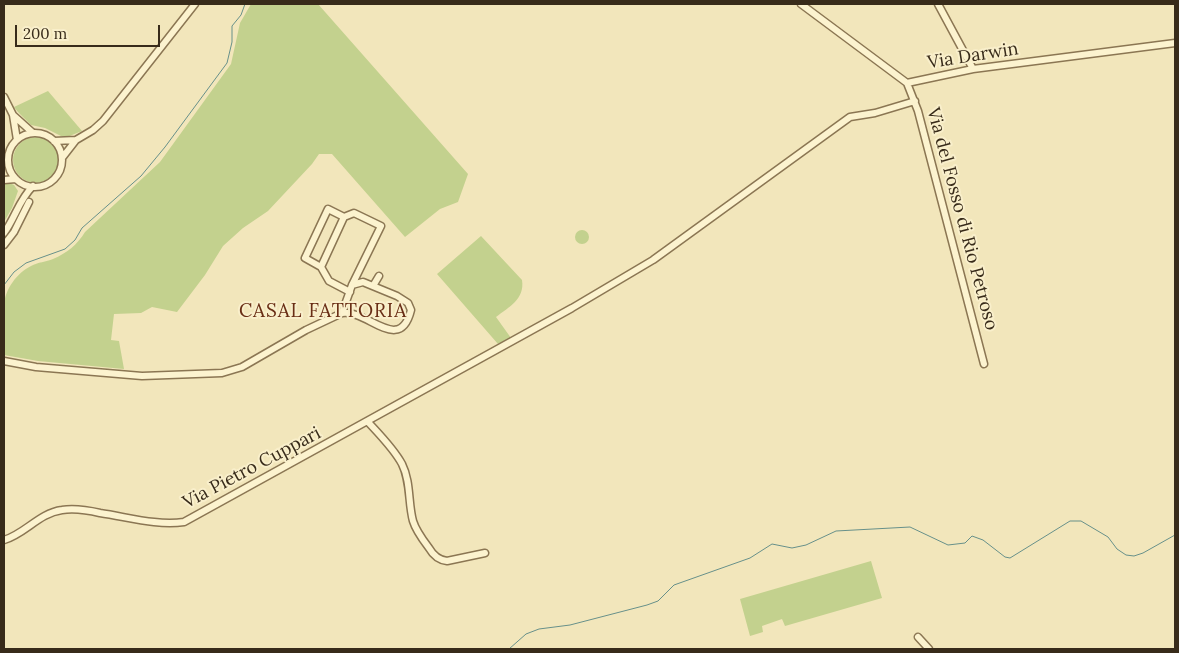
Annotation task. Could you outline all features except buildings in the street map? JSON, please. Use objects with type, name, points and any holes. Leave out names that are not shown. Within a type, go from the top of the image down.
[{"type":"street","points":[[62,158],[76,140],[93,130],[102,121],[195,4]]},
{"type":"street","name":"Via Darwin","points":[[802,4],[907,83],[974,70],[1175,43]]},
{"type":"street","points":[[938,4],[974,70]]},
{"type":"street","name":"Via del Fosso di Rio Petroso","points":[[907,83],[915,102],[984,364]]},
{"type":"street","points":[[4,97],[13,115],[17,140]]},
{"type":"street","name":"Via Pietro Cuppari","points":[[4,540],[48,514],[65,509],[79,509],[162,524],[184,522],[368,422],[572,308],[653,260],[850,117],[875,113],[915,102]]},
{"type":"street","points":[[13,115],[33,133]]},
{"type":"street","points":[[4,180],[18,180],[33,186],[40,186],[52,181],[60,171],[62,158],[61,151],[54,140],[45,134],[33,133],[17,140],[12,147],[6,162],[18,180],[22,192],[21,200],[10,225],[4,233]]},
{"type":"street","points":[[54,140],[76,140]]},
{"type":"street","points":[[21,200],[33,186]]},
{"type":"street","points":[[4,245],[14,232],[29,202]]},
{"type":"street","points":[[4,361],[36,367],[142,376],[218,374],[242,367],[306,330],[342,313],[347,312],[391,330],[402,328],[411,314],[410,305],[402,299],[363,282],[351,289],[343,288],[328,280],[321,267],[305,258],[328,210],[344,217]]},
{"type":"street","points":[[321,267],[344,217],[354,213],[381,226],[351,289],[342,313]]},
{"type":"street","points":[[373,286],[379,276]]},
{"type":"street","points":[[368,422],[402,465],[407,478],[414,524],[433,554],[447,561],[485,553]]},
{"type":"street","points":[[918,637],[929,649]]},
{"type":"green space","points":[[251,4],[318,4],[468,174],[458,202],[440,209],[405,237],[332,154],[319,154],[268,211],[243,228],[223,246],[205,275],[177,312],[152,307],[141,313],[114,314],[111,340],[119,341],[124,369],[38,361],[4,355],[4,305],[9,287],[26,269],[53,259],[71,248],[85,232],[160,162],[231,64],[240,23]]},
{"type":"green space","points":[[48,91],[82,131],[67,137],[61,136],[45,128],[31,125],[14,107]]},
{"type":"green space","points":[[36,137],[49,141],[55,147],[59,160],[55,173],[49,179],[36,183],[23,179],[17,173],[13,160],[17,147],[23,141]]},
{"type":"green space","points":[[7,182],[14,185],[18,191],[12,208],[4,222],[4,183]]},
{"type":"green space","points":[[582,230],[587,232],[589,237],[587,242],[582,244],[577,242],[575,237],[577,232]]},
{"type":"green space","points":[[481,236],[522,280],[519,297],[511,306],[496,317],[511,338],[498,344],[437,274]]},
{"type":"green space","points":[[871,561],[882,598],[785,626],[782,619],[762,626],[763,632],[750,636],[740,599]]},
{"type":"waterway","points":[[4,285],[14,272],[26,263],[65,249],[75,240],[82,228],[141,176],[165,147],[227,63],[232,42],[232,26],[241,15],[245,4]]},
{"type":"waterway","points":[[509,649],[526,634],[539,629],[570,625],[658,601],[674,585],[750,558],[772,544],[792,548],[806,545],[836,531],[910,527],[948,545],[965,543],[972,536],[983,540],[1005,557],[1010,558],[1070,521],[1081,521],[1108,537],[1117,549],[1126,555],[1134,556],[1143,553],[1175,535]]},
{"type":"district","name":"CASAL FATTORIA","points":[[323,312]]}]
